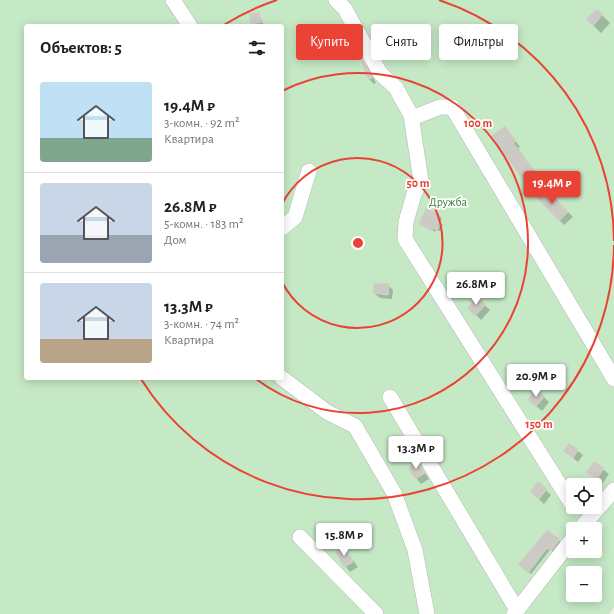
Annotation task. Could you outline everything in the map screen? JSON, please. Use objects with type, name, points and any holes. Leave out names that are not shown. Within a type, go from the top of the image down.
[{"type":"lane","points":[[173,0],[189,24]]},
{"type":"lane","points":[[336,0],[345,9],[380,73],[396,88],[412,118],[421,181],[414,194],[406,222],[405,239],[566,495]]},
{"type":"lane","points":[[412,118],[440,107],[452,107],[614,380]]},
{"type":"lane","points":[[284,226],[295,217],[309,171]]},
{"type":"lane","points":[[284,380],[327,412],[356,426],[394,493],[415,550],[427,614]]},
{"type":"lane","points":[[390,397],[515,612],[566,547]]},
{"type":"lane","points":[[586,522],[614,490]]},
{"type":"lane","points":[[300,537],[376,614]]},
{"type":"green space","name":"Дружба","points":[[0,0],[614,0],[614,607],[609,614],[0,614]]},
{"type":"building","points":[[597,9],[603,14],[593,26],[586,19]]},
{"type":"building","points":[[259,12],[261,22],[251,24],[249,14]]},
{"type":"building","points":[[363,60],[372,78],[368,79],[361,61]]},
{"type":"building","points":[[505,126],[516,141],[513,143],[533,169],[522,178],[490,137]]},
{"type":"building","points":[[546,188],[568,212],[559,221],[537,198]]},
{"type":"building","points":[[426,208],[440,215],[437,220],[441,222],[437,230],[433,228],[432,231],[419,224]]},
{"type":"building","points":[[374,283],[389,284],[388,295],[373,293]]},
{"type":"building","points":[[478,297],[486,304],[475,316],[467,308]]},
{"type":"building","points":[[536,389],[545,396],[536,406],[527,400]]},
{"type":"building","points":[[569,443],[578,450],[573,458],[563,451]]},
{"type":"building","points":[[594,461],[604,468],[598,478],[586,472]]},
{"type":"building","points":[[418,462],[425,473],[415,479],[408,468]]},
{"type":"building","points":[[538,481],[547,489],[539,499],[530,492]]},
{"type":"building","points":[[547,530],[560,539],[551,551],[547,548],[528,573],[518,565]]},
{"type":"building","points":[[344,547],[353,562],[344,567],[335,552]]}]
